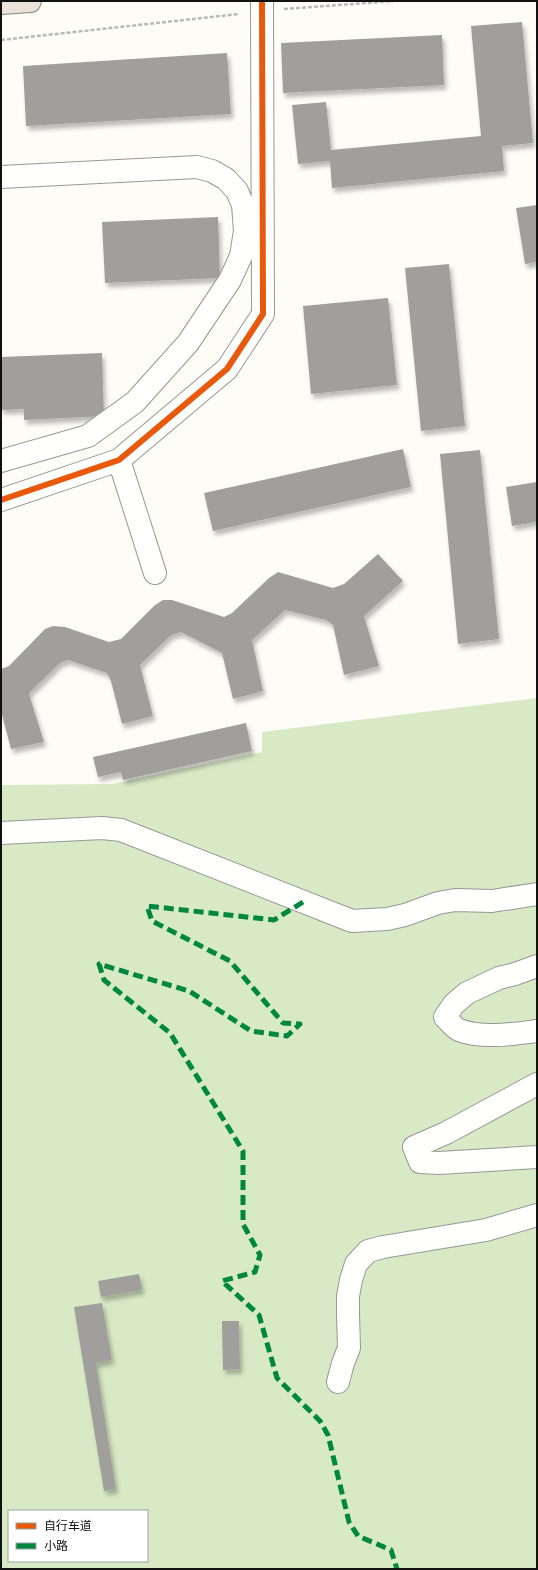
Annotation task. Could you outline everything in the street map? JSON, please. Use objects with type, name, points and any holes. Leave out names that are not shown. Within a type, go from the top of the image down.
[{"type":"highway","points":[[1,3],[30,1]]},
{"type":"street","points":[[1,500],[119,460],[226,369],[263,314],[253,221],[262,6]]},
{"type":"street","points":[[1,177],[197,167],[212,171],[226,179],[237,191],[243,205],[253,221]]},
{"type":"street","points":[[1,461],[88,436],[135,402],[188,343],[230,280],[241,256],[245,231],[253,221]]},
{"type":"street","points":[[119,460],[155,573]]},
{"type":"street","points":[[1,833],[102,828],[122,830],[352,921],[386,919],[405,915],[438,903],[455,900],[492,901],[537,894]]},
{"type":"street","points":[[537,966],[499,978],[467,993],[454,1004],[445,1017],[458,1029],[477,1034],[494,1035],[537,1030]]},
{"type":"street","points":[[537,1084],[446,1132],[414,1147],[420,1162],[439,1163],[537,1157]]},
{"type":"street","points":[[338,1382],[349,1348],[348,1314],[351,1280],[356,1264],[368,1251],[383,1247],[486,1230],[537,1215]]},
{"type":"path","points":[[1,40],[180,21],[262,6],[394,1]]},
{"type":"green space","points":[[537,698],[537,1569],[1,1569],[1,785],[112,784],[262,752],[262,732]]},
{"type":"building","points":[[522,22],[533,143],[502,146],[504,171],[332,188],[330,161],[298,164],[292,105],[326,102],[331,150],[481,136],[471,26]]},
{"type":"building","points":[[442,35],[444,85],[283,93],[281,43]]},
{"type":"building","points":[[227,53],[231,114],[26,126],[23,66]]},
{"type":"building","points":[[537,205],[537,262],[525,264],[516,208]]},
{"type":"building","points":[[218,217],[220,278],[105,283],[102,222]]},
{"type":"building","points":[[449,264],[465,426],[421,431],[405,268]]},
{"type":"building","points":[[388,298],[397,385],[311,394],[303,306]]},
{"type":"building","points":[[102,353],[104,416],[24,420],[24,409],[1,410],[1,357]]},
{"type":"building","points":[[403,449],[411,487],[213,531],[204,493]]},
{"type":"building","points":[[480,450],[499,639],[458,644],[440,454]]},
{"type":"building","points":[[537,482],[537,522],[512,526],[506,487]]},
{"type":"building","points":[[378,554],[403,581],[364,616],[379,666],[344,675],[333,625],[326,620],[285,610],[252,640],[263,691],[233,699],[222,653],[181,632],[171,635],[140,665],[153,716],[122,724],[111,681],[107,673],[68,660],[60,663],[29,694],[44,742],[11,749],[1,711],[1,669],[9,666],[45,629],[53,626],[65,627],[109,642],[121,639],[155,605],[163,600],[172,600],[224,617],[232,613],[269,578],[278,572],[333,588],[344,584]]},
{"type":"building","points":[[246,723],[252,751],[123,780],[121,772],[98,777],[93,757]]},
{"type":"building","points":[[139,1274],[142,1290],[101,1297],[98,1281]]},
{"type":"building","points":[[102,1303],[112,1360],[96,1363],[116,1489],[104,1491],[74,1307]]},
{"type":"building","points":[[222,1321],[239,1321],[240,1369],[223,1370]]},
{"type":"marked path","points":[[303,902],[274,920],[147,906],[152,921],[230,961],[283,1023],[300,1024],[287,1036],[251,1031],[189,991],[99,964],[104,980],[170,1033],[243,1151],[243,1224],[260,1255],[255,1272],[222,1281],[259,1315],[277,1378],[320,1421],[328,1435],[349,1522],[358,1536],[391,1550],[397,1569]]},
{"type":"cycle path","points":[[1,500],[119,460],[227,369],[263,314],[262,1]]}]
